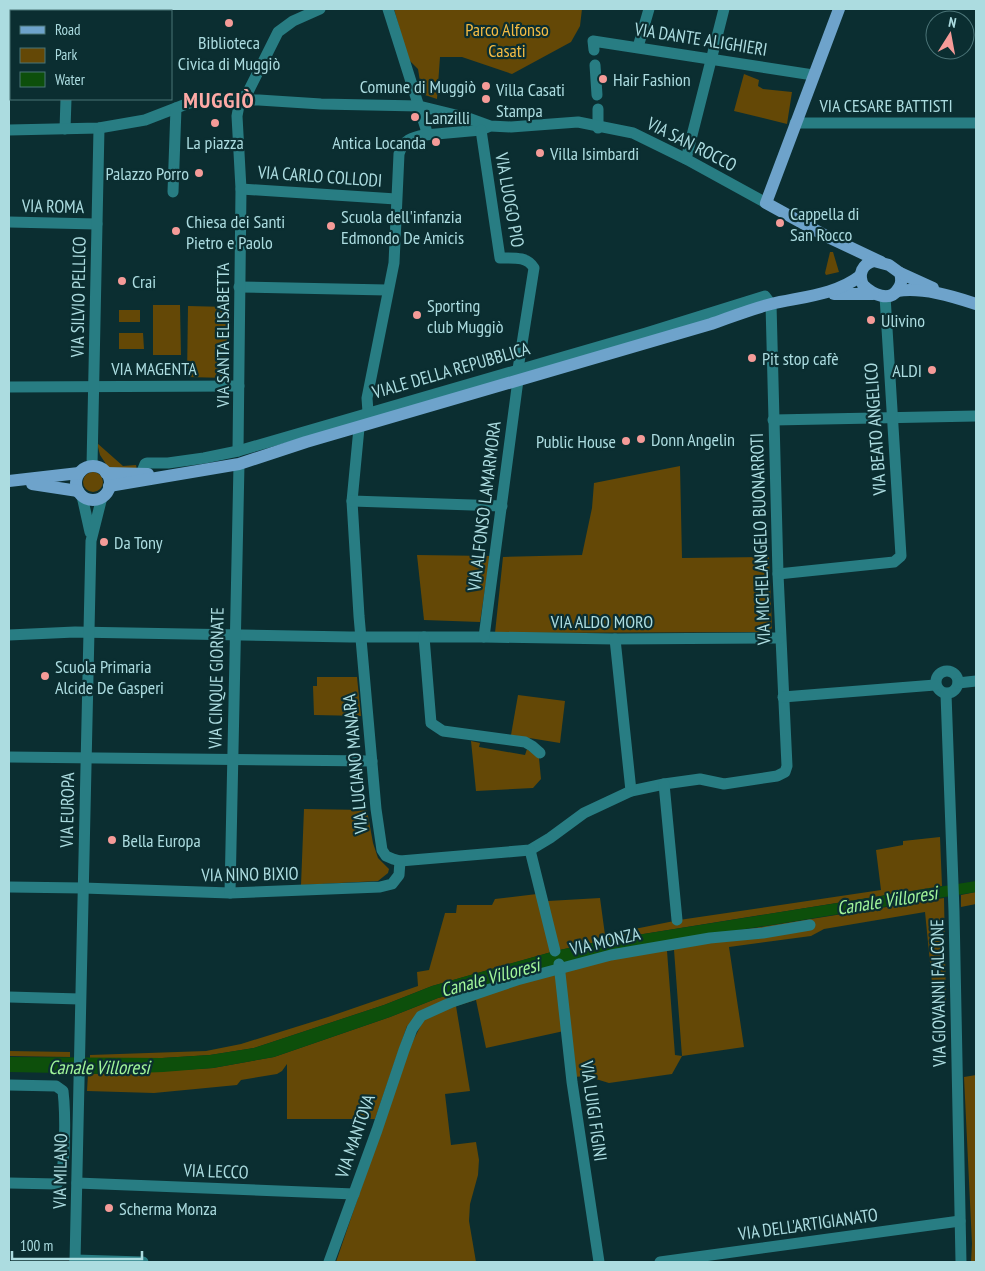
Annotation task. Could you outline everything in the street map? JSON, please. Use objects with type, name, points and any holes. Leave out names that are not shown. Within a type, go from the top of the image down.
[{"type":"main road","points":[[840,9],[813,75],[766,203],[829,238],[894,267],[900,273],[951,296],[976,304]]},
{"type":"main road","points":[[829,238],[855,256],[861,274],[861,283],[865,288],[881,295],[890,296],[897,291],[915,290],[951,296]]},
{"type":"main road","points":[[861,274],[868,263],[874,261],[881,262]]},
{"type":"main road","points":[[897,291],[901,281],[900,273]]},
{"type":"main road","name":"VIALE DELLA REPUBBLICA","points":[[106,491],[200,470],[238,457],[359,428],[518,375],[711,324],[771,304],[814,295],[846,285],[861,274]]},
{"type":"main road","name":"VIALE DELLA REPUBBLICA","points":[[814,295],[849,293],[881,295]]},
{"type":"main road","points":[[92,466],[106,473],[108,477],[106,491],[92,500],[80,493],[39,484],[9,481],[79,472],[92,466]]},
{"type":"main road","name":"VIALE DELLA REPUBBLICA","points":[[106,473],[141,474],[200,470]]},
{"type":"main road","points":[[79,472],[76,482],[80,493]]},
{"type":"street","points":[[388,9],[426,129],[425,135]]},
{"type":"street","points":[[638,47],[649,9]]},
{"type":"street","points":[[684,158],[712,60],[724,9]]},
{"type":"street","points":[[240,100],[247,94],[278,32],[293,21],[314,10]]},
{"type":"street","name":"VIA DANTE ALIGHIERI","points":[[594,50],[593,41],[813,75]]},
{"type":"street","points":[[595,65],[597,95]]},
{"type":"street","points":[[65,129],[66,100]]},
{"type":"street","points":[[9,130],[99,128],[145,120],[201,100],[419,106],[468,118],[486,128]]},
{"type":"street","name":"VIA SANTA ELISABETTA","points":[[238,457],[241,189],[237,116],[240,100]]},
{"type":"street","points":[[173,192],[176,108]]},
{"type":"street","points":[[598,109],[598,128]]},
{"type":"street","name":"VIA SAN ROCCO","points":[[486,128],[512,128],[572,122],[633,133],[684,158],[766,203]]},
{"type":"street","name":"VIA CESARE BATTISTI","points":[[795,123],[976,123]]},
{"type":"street","name":"VIA SILVIO PELLICO","points":[[92,466],[99,128]]},
{"type":"street","points":[[368,412],[367,398],[394,263],[397,170],[400,150],[410,138],[486,128]]},
{"type":"street","name":"VIA LUOGO PIO","points":[[486,128],[500,258],[528,260],[534,268],[518,375]]},
{"type":"street","name":"VIA CARLO COLLODI","points":[[241,189],[396,199]]},
{"type":"street","name":"VIA ROMA","points":[[9,222],[97,224]]},
{"type":"street","points":[[239,287],[388,290]]},
{"type":"street","name":"VIA BEATO ANGELICO","points":[[778,574],[894,562],[899,559],[902,553],[881,295]]},
{"type":"street","name":"VIA MICHELANGELO BUONARROTI","points":[[664,784],[700,779],[724,784],[777,776],[785,772],[787,766],[780,638],[771,304]]},
{"type":"street","name":"VIALE DELLA REPUBBLICA","points":[[141,474],[147,463],[238,457],[368,412],[518,375]]},
{"type":"street","name":"VIA ALFONSO LAMARMORA","points":[[484,637],[518,375]]},
{"type":"street","name":"VIA MAGENTA","points":[[9,387],[239,386]]},
{"type":"street","points":[[773,420],[976,416]]},
{"type":"street","name":"VIA LUCIANO MANARA","points":[[359,428],[352,500],[361,637],[377,814],[382,850],[386,856],[400,861]]},
{"type":"street","name":"VIA CINQUE GIORNATE","points":[[230,893],[238,457]]},
{"type":"street","name":"VIA EUROPA","points":[[91,541],[106,491]]},
{"type":"street","name":"VIA EUROPA","points":[[79,1079],[91,541],[80,493]]},
{"type":"street","points":[[352,500],[502,506]]},
{"type":"street","name":"VIA ALDO MORO","points":[[9,635],[89,632],[234,636],[615,639],[780,638]]},
{"type":"street","points":[[424,637],[432,723],[443,731],[525,742],[540,754]]},
{"type":"street","points":[[615,639],[631,791]]},
{"type":"street","points":[[946,671],[954,674],[958,683],[956,689],[946,694],[939,691],[935,685],[937,675],[946,671]]},
{"type":"street","points":[[958,683],[976,681]]},
{"type":"street","points":[[783,697],[935,685]]},
{"type":"street","name":"VIA GIOVANNI FALCONE","points":[[946,694],[954,911],[961,1262]]},
{"type":"street","points":[[9,757],[372,761]]},
{"type":"street","points":[[400,861],[530,850],[584,813],[631,791],[664,784],[676,920]]},
{"type":"street","points":[[530,850],[555,951]]},
{"type":"street","name":"VIA NINO BIXIO","points":[[9,887],[230,893],[380,887],[392,884],[399,875],[400,861]]},
{"type":"street","name":"VIA MONZA","points":[[416,1021],[420,1016],[452,1002],[559,967],[629,951],[810,925]]},
{"type":"street","name":"VIA LUIGI FIGINI","points":[[559,967],[572,1082],[599,1262]]},
{"type":"street","points":[[9,997],[80,999]]},
{"type":"street","name":"VIA MANTOVA","points":[[329,1262],[377,1130],[393,1079],[416,1021]]},
{"type":"street","name":"VIA MILANO","points":[[75,1261],[79,1079]]},
{"type":"street","points":[[9,1085],[56,1086],[62,1091],[64,1154],[63,1172],[57,1184],[9,1183]]},
{"type":"street","name":"VIA LECCO","points":[[77,1183],[354,1194]]},
{"type":"street","name":"VIA DELL'ARTIGIANATO","points":[[660,1262],[960,1221]]},
{"type":"street","points":[[75,1261],[143,1262]]},
{"type":"green space","name":"Parco Alfonso Casati","points":[[394,9],[582,9],[580,26],[571,42],[512,74],[462,57],[440,57],[437,99],[422,94],[418,69],[408,59]]},
{"type":"green space","points":[[744,74],[759,80],[758,86],[763,89],[792,92],[787,124],[734,111]]},
{"type":"green space","points":[[830,252],[833,252],[839,272],[826,275],[825,273]]},
{"type":"green space","points":[[153,305],[180,305],[181,355],[153,355]]},
{"type":"green space","points":[[188,306],[228,307],[226,378],[187,377]]},
{"type":"green space","points":[[119,310],[140,310],[140,322],[119,322]]},
{"type":"green space","points":[[119,333],[143,333],[144,349],[119,349]]},
{"type":"green space","points":[[97,443],[123,466],[136,465],[137,470],[110,470],[100,455]]},
{"type":"green space","points":[[680,466],[682,558],[769,557],[772,628],[768,632],[495,633],[503,557],[582,555],[592,508],[594,483]]},
{"type":"green space","points":[[93,472],[100,475],[103,482],[100,489],[93,492],[86,489],[83,482],[86,475]]},
{"type":"green space","points":[[417,555],[490,556],[480,622],[424,620]]},
{"type":"green space","points":[[317,677],[357,677],[361,716],[314,715],[313,686],[317,686]]},
{"type":"green space","points":[[518,695],[565,701],[560,743],[511,735]]},
{"type":"green space","points":[[471,741],[480,743],[479,747],[525,755],[527,749],[539,758],[541,779],[533,788],[476,791]]},
{"type":"green space","points":[[304,809],[367,810],[373,843],[378,858],[389,869],[388,873],[378,881],[301,885]]},
{"type":"green space","points":[[940,837],[942,886],[606,940],[555,951],[432,986],[384,1005],[254,1048],[210,1055],[90,1059],[90,1055],[206,1051],[241,1044],[418,986],[417,972],[429,970],[445,913],[456,913],[457,905],[492,905],[495,899],[537,894],[548,901],[600,898],[605,935],[679,920],[881,890],[876,850],[903,845],[903,841]]},
{"type":"green space","points":[[976,892],[976,904],[961,907],[961,895]]},
{"type":"green space","points":[[944,898],[946,1005],[934,1003],[925,912],[824,929],[811,936],[729,947],[744,1047],[682,1056],[672,1074],[609,1083],[586,1076],[574,1077],[564,1031],[486,1048],[476,1000],[456,1006],[470,1091],[445,1094],[451,1145],[476,1142],[479,1160],[478,1175],[470,1204],[469,1221],[476,1262],[336,1262],[408,1051],[424,1019],[407,1026],[375,1119],[287,1119],[287,1064],[277,1074],[241,1080],[237,1085],[154,1093],[87,1091],[88,1074],[213,1068],[274,1057],[390,1017],[438,998],[609,951]],"holes":[[[674,950],[682,1056],[675,1055],[667,951]]]},
{"type":"green space","points":[[9,1051],[70,1052],[70,1057],[9,1056]]},
{"type":"green space","points":[[976,1075],[976,1262],[971,1262],[972,1244],[964,1077]]},
{"type":"water","name":"Canale Villoresi","points":[[976,881],[976,892],[609,951],[438,998],[390,1017],[274,1057],[213,1068],[163,1072],[110,1074],[9,1072],[9,1057],[162,1058],[210,1055],[254,1048],[384,1005],[432,986],[555,951],[606,940]]},
{"type":"place","name":"Biblioteca Civica di Muggiò","points":[[229,23]]},
{"type":"place","name":"Hair Fashion","points":[[603,79]]},
{"type":"place","name":"Comune di Muggiò","points":[[486,86]]},
{"type":"place","name":"Villa Casati Stampa","points":[[486,99]]},
{"type":"place","name":"Lanzilli","points":[[415,117]]},
{"type":"place","name":"La piazza","points":[[215,123]]},
{"type":"place","name":"Antica Locanda","points":[[436,142]]},
{"type":"place","name":"Villa Isimbardi","points":[[540,153]]},
{"type":"place","name":"Palazzo Porro","points":[[199,173]]},
{"type":"place","name":"Cappella di San Rocco","points":[[780,223]]},
{"type":"place","name":"Scuola dell'infanzia Edmondo De Amicis","points":[[331,226]]},
{"type":"place","name":"Chiesa dei Santi Pietro e Paolo","points":[[176,231]]},
{"type":"place","name":"Crai","points":[[122,281]]},
{"type":"place","name":"Sporting club Muggiò","points":[[417,315]]},
{"type":"place","name":"Ulivino","points":[[871,320]]},
{"type":"place","name":"Pit stop cafè","points":[[752,358]]},
{"type":"place","name":"ALDI","points":[[932,370]]},
{"type":"place","name":"Donn Angelin","points":[[641,439]]},
{"type":"place","name":"Public House","points":[[626,441]]},
{"type":"place","name":"Da Tony","points":[[104,542]]},
{"type":"place","name":"Scuola Primaria Alcide De Gasperi","points":[[45,676]]},
{"type":"place","name":"Bella Europa","points":[[112,840]]},
{"type":"place","name":"Scherma Monza","points":[[109,1208]]},
{"type":"district","name":"MUGGIÒ","points":[[219,100]]}]
